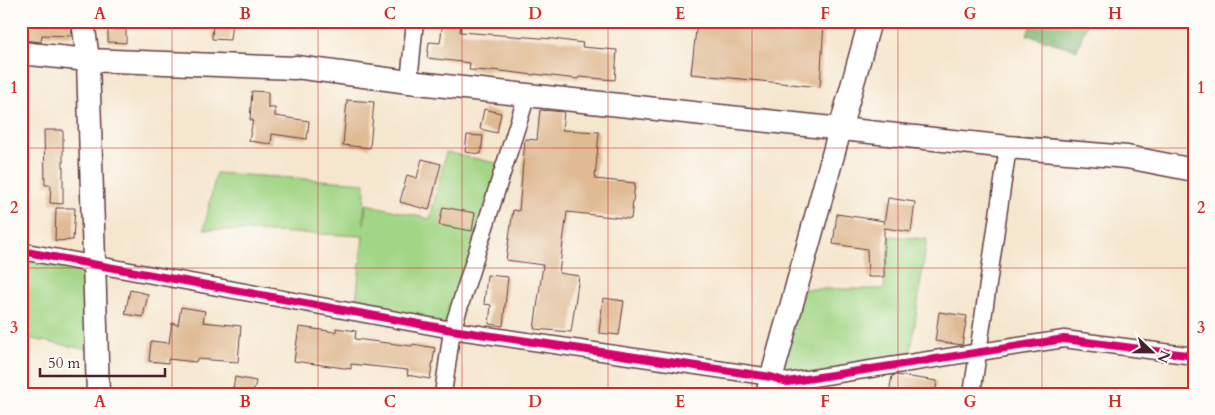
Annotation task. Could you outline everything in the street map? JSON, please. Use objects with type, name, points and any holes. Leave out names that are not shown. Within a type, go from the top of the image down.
[{"type":"street","points":[[83,21],[88,60],[98,394]]},
{"type":"street","points":[[409,82],[415,21]]},
{"type":"street","points":[[769,385],[870,21]]},
{"type":"street","points":[[21,53],[88,60],[296,67],[527,95],[1008,147],[1127,157],[1194,170]]},
{"type":"street","points":[[443,394],[452,330],[527,95]]},
{"type":"street","points":[[972,394],[1008,147]]},
{"type":"street","points":[[21,251],[452,330],[769,385],[978,354],[1064,339],[1194,356]]},
{"type":"green space","points":[[1032,21],[1088,21],[1077,50],[1027,35]]},
{"type":"green space","points":[[446,152],[505,165],[452,330],[355,312],[363,236],[204,229],[216,173],[365,183],[364,224],[366,204],[430,219]]},
{"type":"green space","points":[[889,236],[927,239],[909,364],[774,378],[795,289],[884,289]]},
{"type":"green space","points":[[21,259],[93,263],[90,350],[21,337]]},
{"type":"building","points":[[25,21],[53,23],[53,21],[70,21],[72,36],[42,35],[41,42],[22,40]]},
{"type":"building","points":[[213,21],[232,21],[230,40],[212,39]]},
{"type":"building","points":[[443,21],[461,21],[460,32],[553,39],[583,43],[582,47],[617,50],[615,80],[579,77],[578,79],[492,70],[469,70],[470,63],[427,58],[429,42],[440,43]]},
{"type":"building","points":[[697,21],[824,21],[820,87],[691,74]]},
{"type":"building","points":[[108,29],[126,29],[126,43],[108,42]]},
{"type":"building","points":[[252,91],[268,92],[268,108],[275,108],[275,116],[309,121],[307,139],[272,134],[271,144],[249,141],[253,120],[250,120]]},
{"type":"building","points":[[347,100],[374,102],[370,148],[343,145]]},
{"type":"building","points":[[484,109],[501,113],[497,133],[480,129]]},
{"type":"building","points":[[540,110],[564,112],[562,130],[599,132],[595,179],[635,183],[631,219],[567,212],[559,273],[579,276],[571,332],[534,329],[543,265],[506,260],[513,210],[519,211],[525,139],[537,140]]},
{"type":"building","points":[[44,130],[63,130],[63,204],[50,203],[51,185],[45,185]]},
{"type":"building","points":[[467,135],[483,136],[481,154],[465,152]]},
{"type":"building","points":[[422,159],[441,164],[429,210],[400,202],[407,175],[417,178]]},
{"type":"building","points":[[888,198],[915,202],[911,232],[884,228],[884,277],[868,277],[867,249],[833,244],[837,214],[884,221],[884,224]]},
{"type":"building","points":[[443,207],[475,213],[472,231],[439,225]]},
{"type":"building","points":[[56,208],[75,208],[73,240],[55,241]]},
{"type":"building","points":[[487,275],[508,277],[503,326],[489,324],[491,305],[484,304]]},
{"type":"building","points":[[130,290],[148,294],[143,317],[125,314]]},
{"type":"building","points":[[603,298],[624,301],[619,335],[599,333]]},
{"type":"building","points":[[181,307],[205,311],[203,322],[241,326],[238,362],[197,359],[196,362],[168,359],[168,363],[149,361],[151,341],[169,343],[172,323],[178,325]]},
{"type":"building","points":[[939,312],[967,316],[962,345],[935,341]]},
{"type":"building","points":[[299,327],[336,332],[336,328],[356,331],[355,339],[412,346],[413,344],[435,348],[430,379],[407,375],[408,370],[351,364],[351,369],[294,361]]},
{"type":"building","points":[[892,376],[937,381],[935,394],[889,394]]},
{"type":"building","points":[[235,377],[256,381],[253,394],[232,394]]},
{"type":"cycle path","points":[[21,251],[452,330],[771,377],[787,382],[1064,339],[1194,356]]}]
